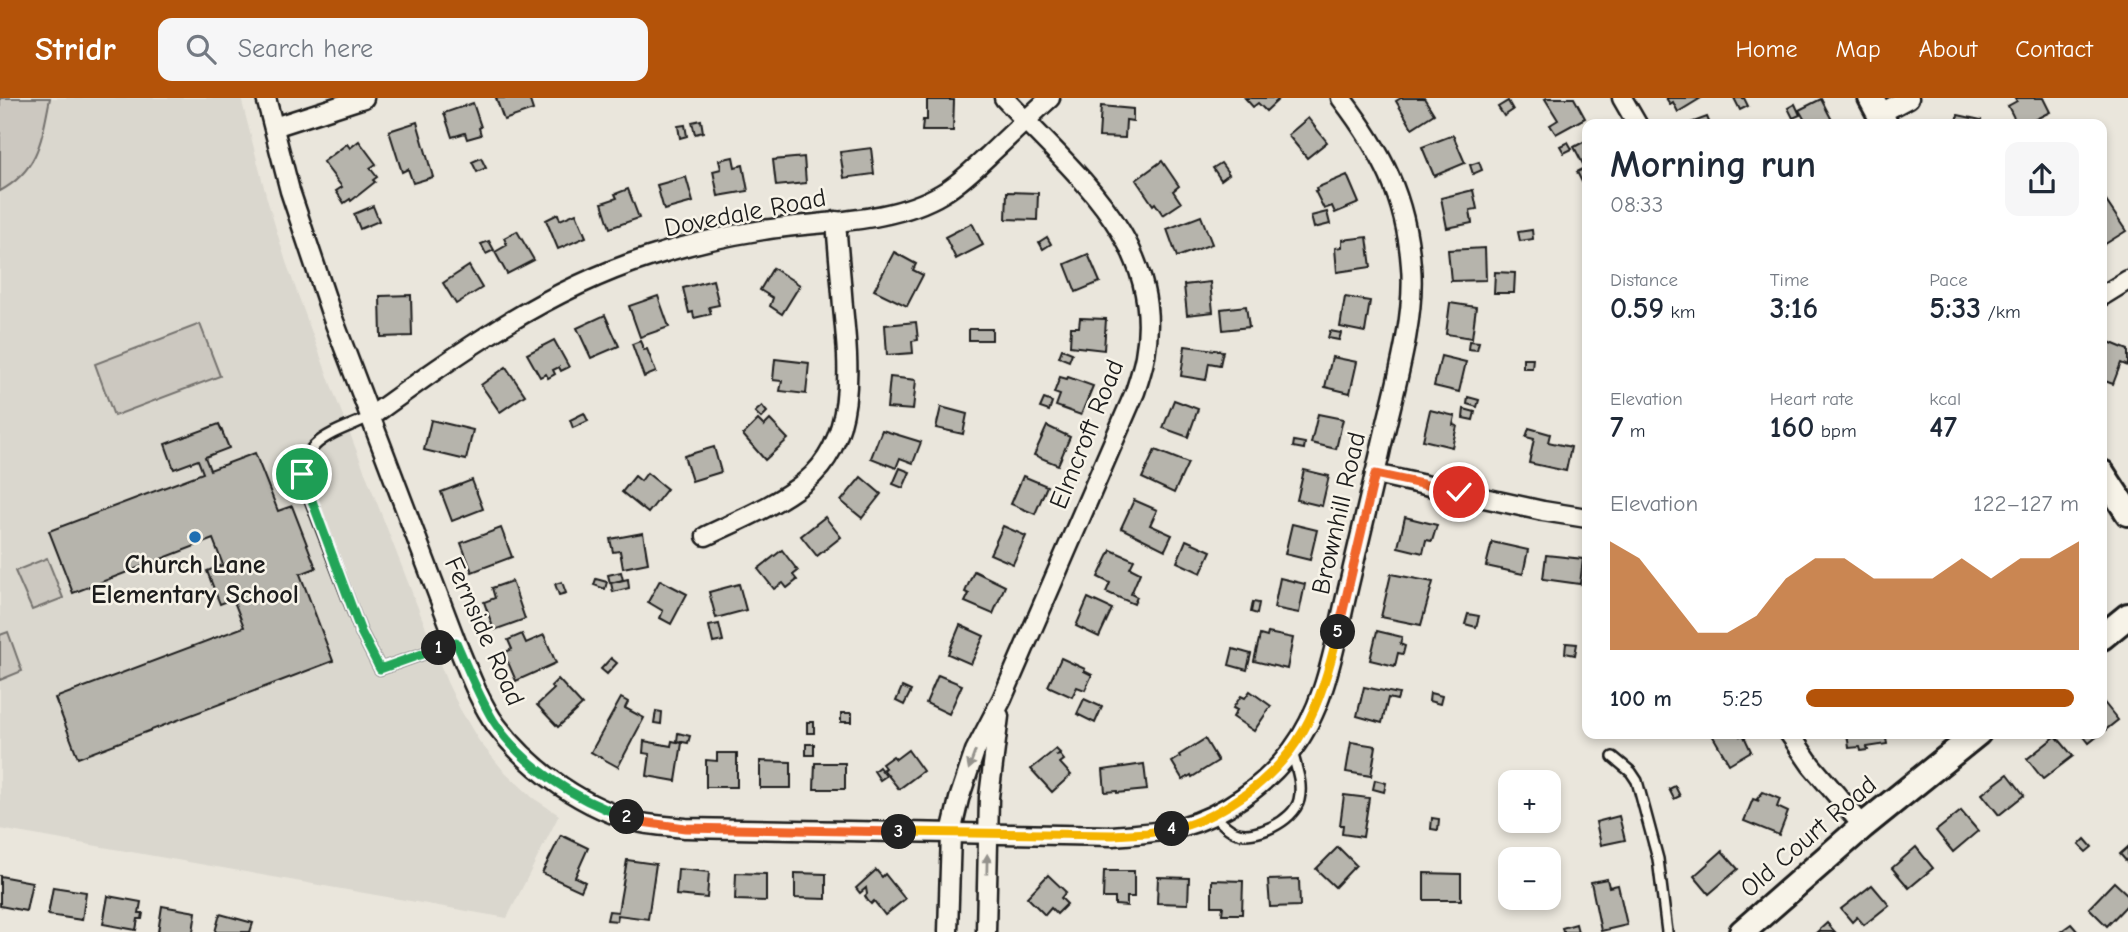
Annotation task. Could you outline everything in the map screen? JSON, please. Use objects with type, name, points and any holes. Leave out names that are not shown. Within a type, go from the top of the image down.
[{"type":"main road","points":[[2107,481],[2128,513]]},
{"type":"main road","points":[[2107,633],[2128,616]]},
{"type":"main road","name":"Old Court Road","points":[[1742,932],[1863,826],[1971,739]]},
{"type":"street","name":"Fernside Road","points":[[266,98],[290,191],[310,252],[456,642],[479,695],[495,723],[519,751],[565,789],[606,810],[642,822],[685,828],[951,833]]},
{"type":"street","points":[[274,127],[363,98]]},
{"type":"street","name":"Elmcroft Road","points":[[948,932],[951,833],[958,799],[975,751],[1002,699],[1135,392],[1146,355],[1144,284],[1135,256],[1117,223],[1100,199],[1004,98]]},
{"type":"street","name":"Dovedale Road","points":[[370,417],[498,328],[545,301],[647,257],[706,240],[762,230],[885,215],[915,207],[943,193],[967,175],[1050,98]]},
{"type":"street","name":"Brownhill Road","points":[[951,833],[1124,835],[1181,827],[1213,815],[1244,796],[1292,751],[1305,731],[1320,697],[1332,658],[1406,334],[1411,299],[1411,266],[1399,199],[1385,161],[1365,128],[1341,98]]},
{"type":"street","points":[[1622,98],[1634,119]]},
{"type":"street","points":[[1878,112],[1909,98]]},
{"type":"street","points":[[706,536],[761,510],[806,481],[821,465],[835,443],[848,391],[849,362],[836,221]]},
{"type":"street","points":[[2107,293],[2128,280]]},
{"type":"street","points":[[1375,474],[1582,517]]},
{"type":"street","name":"Elmcroft Road","points":[[986,932],[992,769],[1002,699]]},
{"type":"street","points":[[1794,739],[1811,765],[1863,826]]},
{"type":"lane","points":[[370,417],[322,439],[310,448],[304,460],[302,474],[361,632],[380,669],[456,642]]},
{"type":"lane","points":[[1213,815],[1236,833],[1263,832],[1285,820],[1299,804],[1301,785],[1292,751]]},
{"type":"lane","points":[[1613,757],[1632,772],[1637,781],[1658,859],[1667,932]]},
{"type":"shaded area","name":"Church Lane Elementary School","points":[[0,98],[241,98],[286,262],[447,682],[479,741],[503,770],[533,798],[559,815],[507,918],[0,829]]},
{"type":"shaded area","points":[[0,98],[50,98],[37,152],[23,173],[0,191]]},
{"type":"shaded area","points":[[200,324],[220,376],[114,416],[95,364]]},
{"type":"shaded area","points":[[47,558],[63,598],[32,610],[15,571]]},
{"type":"shaded area","points":[[8,632],[22,671],[0,680],[0,635]]},
{"type":"building","points":[[496,98],[529,98],[533,110],[504,120]]},
{"type":"building","points":[[1245,98],[1280,98],[1266,111],[1258,103],[1253,107]]},
{"type":"building","points":[[1401,98],[1424,98],[1434,114],[1412,128],[1396,101]]},
{"type":"building","points":[[1574,98],[1585,118],[1556,134],[1550,125],[1558,120],[1545,99]]},
{"type":"building","points":[[1666,98],[1701,98],[1678,112],[1673,102],[1670,104]]},
{"type":"building","points":[[1734,98],[1744,98],[1748,106],[1740,110]]},
{"type":"building","points":[[2015,98],[2043,98],[2050,112],[2036,119],[2014,119],[2008,106],[2017,101]]},
{"type":"building","points":[[1821,99],[1831,119],[1804,119],[1799,110]]},
{"type":"building","points":[[927,100],[954,100],[953,131],[922,131],[923,120],[927,120]]},
{"type":"building","points":[[1508,101],[1513,110],[1504,116],[1498,107]]},
{"type":"building","points":[[473,103],[481,135],[467,139],[465,133],[452,137],[444,113]]},
{"type":"building","points":[[1795,104],[1800,115],[1793,118],[1788,108]]},
{"type":"building","points":[[1101,106],[1133,109],[1133,121],[1126,120],[1125,138],[1099,137]]},
{"type":"building","points":[[1958,115],[1976,119],[1957,119]]},
{"type":"building","points":[[1308,118],[1327,142],[1307,158],[1288,135]]},
{"type":"building","points":[[701,120],[703,132],[695,134],[692,122]]},
{"type":"building","points":[[417,122],[433,177],[413,183],[408,169],[402,172],[389,131]]},
{"type":"building","points":[[685,125],[687,136],[680,138],[678,126]]},
{"type":"building","points":[[1453,135],[1465,163],[1434,176],[1422,147]]},
{"type":"building","points":[[359,141],[376,164],[370,168],[377,177],[373,180],[375,182],[351,201],[350,199],[344,203],[336,191],[342,187],[323,162],[347,144],[350,148]]},
{"type":"building","points":[[1568,142],[1572,149],[1564,153],[1560,146]]},
{"type":"building","points":[[1582,143],[1582,162],[1574,147]]},
{"type":"building","points":[[871,148],[874,174],[844,178],[840,152]]},
{"type":"building","points":[[733,157],[735,167],[743,165],[748,191],[718,196],[713,171],[721,169],[719,160]]},
{"type":"building","points":[[804,157],[806,183],[776,186],[773,160]]},
{"type":"building","points":[[481,158],[486,168],[477,172],[472,162]]},
{"type":"building","points":[[1162,161],[1179,186],[1173,191],[1181,203],[1163,215],[1136,180]]},
{"type":"building","points":[[1479,162],[1482,170],[1473,174],[1470,165]]},
{"type":"building","points":[[1221,163],[1229,174],[1221,180],[1213,168]]},
{"type":"building","points":[[1582,170],[1582,182],[1577,172]]},
{"type":"building","points":[[1347,175],[1359,203],[1335,213],[1332,206],[1324,209],[1316,188]]},
{"type":"building","points":[[686,177],[693,202],[664,210],[657,185]]},
{"type":"building","points":[[628,189],[639,218],[610,228],[602,203],[617,198],[615,194]]},
{"type":"building","points":[[1473,190],[1477,209],[1470,210],[1472,223],[1447,228],[1441,198]]},
{"type":"building","points":[[1007,192],[1038,193],[1037,220],[1006,219]]},
{"type":"building","points":[[2107,202],[2126,231],[2107,243]]},
{"type":"building","points":[[373,206],[379,221],[360,229],[354,214]]},
{"type":"building","points":[[1327,212],[1330,224],[1314,228],[1311,216]]},
{"type":"building","points":[[576,213],[586,237],[558,249],[546,220],[558,214],[560,220]]},
{"type":"building","points":[[1201,216],[1212,244],[1177,257],[1167,229]]},
{"type":"building","points":[[972,223],[983,245],[956,259],[945,237]]},
{"type":"building","points":[[1532,230],[1533,239],[1520,241],[1518,232]]},
{"type":"building","points":[[517,231],[534,260],[507,274],[495,252],[507,245],[504,238]]},
{"type":"building","points":[[1047,237],[1051,244],[1043,249],[1039,242]]},
{"type":"building","points":[[1367,237],[1371,267],[1337,272],[1335,248],[1342,247],[1342,240]]},
{"type":"building","points":[[489,241],[494,250],[486,254],[481,244]]},
{"type":"building","points":[[1485,248],[1486,280],[1451,281],[1448,250]]},
{"type":"building","points":[[894,252],[916,264],[913,270],[923,275],[907,306],[874,290]]},
{"type":"building","points":[[1088,254],[1100,282],[1076,292],[1065,264]]},
{"type":"building","points":[[469,266],[482,288],[456,304],[443,283]]},
{"type":"building","points":[[773,268],[800,285],[782,314],[770,306],[773,298],[760,290]]},
{"type":"building","points":[[1495,272],[1515,273],[1514,293],[1494,293]]},
{"type":"building","points":[[713,280],[719,305],[709,307],[711,314],[694,318],[693,312],[689,313],[683,288]]},
{"type":"building","points":[[1210,282],[1213,312],[1187,315],[1184,285]]},
{"type":"building","points":[[411,295],[412,336],[381,337],[380,296]]},
{"type":"building","points":[[658,296],[669,327],[640,337],[629,306]]},
{"type":"building","points":[[1345,297],[1370,301],[1365,332],[1340,327]]},
{"type":"building","points":[[1450,303],[1476,307],[1472,338],[1446,334]]},
{"type":"building","points":[[1246,306],[1249,327],[1223,330],[1221,309]]},
{"type":"building","points":[[605,315],[619,346],[591,358],[577,328]]},
{"type":"building","points":[[1080,318],[1106,319],[1104,350],[1070,346],[1071,327],[1079,327]]},
{"type":"building","points":[[916,322],[918,340],[912,341],[913,353],[887,355],[885,325]]},
{"type":"building","points":[[969,329],[992,329],[992,340],[969,340]]},
{"type":"building","points":[[1330,331],[1341,333],[1339,340],[1328,338]]},
{"type":"building","points":[[554,340],[569,367],[561,371],[559,367],[553,370],[555,374],[548,378],[546,374],[540,377],[527,354]]},
{"type":"building","points":[[640,341],[644,350],[647,349],[656,372],[644,377],[632,344]]},
{"type":"building","points":[[1469,341],[1479,342],[1477,350],[1468,349]]},
{"type":"building","points":[[2107,341],[2128,350],[2128,366],[2121,363],[2113,384],[2107,382]]},
{"type":"building","points":[[1185,346],[1223,351],[1220,365],[1209,363],[1206,380],[1181,376]]},
{"type":"building","points":[[1062,349],[1072,353],[1069,361],[1059,357]]},
{"type":"building","points":[[1441,356],[1466,362],[1459,392],[1434,386]]},
{"type":"building","points":[[1332,357],[1357,362],[1350,393],[1325,387]]},
{"type":"building","points":[[1523,358],[1533,358],[1532,368],[1523,368]]},
{"type":"building","points":[[775,359],[809,363],[806,394],[780,391],[782,381],[773,380]]},
{"type":"building","points":[[506,367],[525,395],[500,412],[481,385]]},
{"type":"building","points":[[890,377],[916,380],[913,410],[887,408]]},
{"type":"building","points":[[1060,377],[1068,377],[1093,386],[1081,415],[1056,406],[1060,395],[1054,393]]},
{"type":"building","points":[[1468,397],[1479,400],[1477,407],[1467,404]]},
{"type":"building","points":[[1044,399],[1052,402],[1049,411],[1040,408]]},
{"type":"building","points":[[1174,400],[1198,409],[1188,437],[1163,428]]},
{"type":"building","points":[[762,406],[767,412],[761,418],[755,412]]},
{"type":"building","points":[[941,407],[967,414],[963,434],[936,428]]},
{"type":"building","points":[[1464,409],[1475,412],[1473,420],[1463,418]]},
{"type":"building","points":[[1430,410],[1455,416],[1453,425],[1457,426],[1452,447],[1423,440]]},
{"type":"building","points":[[584,413],[588,421],[573,428],[570,420]]},
{"type":"building","points":[[1318,414],[1343,419],[1336,449],[1311,443]]},
{"type":"building","points":[[431,420],[473,430],[466,460],[424,450]]},
{"type":"building","points":[[758,420],[764,426],[770,420],[788,439],[765,460],[743,435]]},
{"type":"building","points":[[219,424],[229,448],[205,457],[210,470],[255,453],[278,511],[292,506],[316,568],[300,574],[333,661],[78,758],[55,698],[244,627],[233,599],[220,604],[207,571],[223,565],[213,539],[73,593],[49,531],[203,473],[198,460],[174,469],[165,444]]},
{"type":"building","points":[[1047,426],[1070,437],[1058,465],[1034,455]]},
{"type":"building","points":[[1529,428],[1550,434],[1548,442],[1571,447],[1566,471],[1529,463],[1534,439],[1526,437]]},
{"type":"building","points":[[882,430],[921,442],[913,463],[900,458],[896,468],[871,458]]},
{"type":"building","points":[[1294,441],[1305,443],[1304,449],[1293,447]]},
{"type":"building","points":[[714,447],[721,472],[692,481],[684,456]]},
{"type":"building","points":[[1155,450],[1188,463],[1174,493],[1142,478]]},
{"type":"building","points":[[900,468],[910,472],[903,488],[893,484]]},
{"type":"building","points":[[1304,470],[1329,476],[1322,506],[1297,500]]},
{"type":"building","points":[[647,473],[667,489],[648,513],[622,492],[635,476],[641,481]]},
{"type":"building","points":[[1023,476],[1047,486],[1035,514],[1011,504]]},
{"type":"building","points":[[861,477],[881,494],[862,518],[841,501]]},
{"type":"building","points":[[472,480],[483,509],[452,521],[441,492]]},
{"type":"building","points":[[1134,500],[1157,510],[1150,525],[1172,535],[1165,550],[1121,528]]},
{"type":"building","points":[[825,517],[841,537],[817,556],[801,536]]},
{"type":"building","points":[[1405,517],[1437,525],[1432,541],[1426,540],[1423,553],[1398,547]]},
{"type":"building","points":[[1292,524],[1317,530],[1310,560],[1285,554]]},
{"type":"building","points":[[1003,526],[1026,536],[1013,564],[990,554]]},
{"type":"building","points":[[501,528],[512,557],[472,572],[461,543]]},
{"type":"building","points":[[643,533],[648,563],[623,568],[620,551],[613,552],[610,539]]},
{"type":"building","points":[[1186,540],[1211,551],[1201,573],[1177,562]]},
{"type":"building","points":[[1492,542],[1528,550],[1523,574],[1486,566]]},
{"type":"building","points":[[782,550],[798,571],[793,575],[797,580],[787,588],[783,583],[774,589],[758,569]]},
{"type":"building","points":[[1111,550],[1134,560],[1130,568],[1140,573],[1131,594],[1137,597],[1134,604],[1106,592],[1110,583],[1098,577]]},
{"type":"building","points":[[1546,555],[1582,559],[1580,584],[1543,579]]},
{"type":"building","points":[[974,571],[1005,586],[993,614],[965,602],[969,594],[965,592]]},
{"type":"building","points":[[621,572],[623,580],[610,583],[608,575]]},
{"type":"building","points":[[1391,574],[1433,582],[1421,625],[1381,617]]},
{"type":"building","points":[[1280,578],[1305,584],[1299,613],[1274,608]]},
{"type":"building","points":[[596,579],[607,582],[605,589],[594,585]]},
{"type":"building","points":[[628,579],[629,588],[613,592],[611,583]]},
{"type":"building","points":[[660,580],[687,594],[671,624],[660,618],[663,611],[648,602]]},
{"type":"building","points":[[512,581],[525,619],[494,630],[484,602],[495,598],[492,588]]},
{"type":"building","points":[[562,582],[566,593],[559,595],[555,584]]},
{"type":"building","points":[[739,584],[746,610],[716,618],[709,592]]},
{"type":"building","points":[[1088,598],[1112,609],[1099,637],[1076,626]]},
{"type":"building","points":[[1253,602],[1259,603],[1257,614],[1251,612]]},
{"type":"building","points":[[1468,614],[1479,616],[1476,627],[1465,624]]},
{"type":"building","points":[[719,624],[723,641],[713,643],[709,626]]},
{"type":"building","points":[[960,625],[984,636],[971,664],[948,654]]},
{"type":"building","points":[[1377,631],[1402,637],[1400,644],[1405,646],[1403,654],[1398,653],[1395,666],[1370,660]]},
{"type":"building","points":[[1268,633],[1293,638],[1287,669],[1254,661],[1260,635],[1267,637]]},
{"type":"building","points":[[522,634],[526,643],[544,635],[556,663],[516,681],[504,653],[512,649],[508,640]]},
{"type":"building","points":[[1566,643],[1577,644],[1575,655],[1565,653]]},
{"type":"building","points":[[1233,649],[1251,654],[1247,670],[1229,665]]},
{"type":"building","points":[[611,658],[617,663],[607,674],[601,669]]},
{"type":"building","points":[[1061,658],[1092,675],[1085,690],[1077,687],[1072,697],[1048,686]]},
{"type":"building","points":[[938,675],[962,685],[949,714],[926,703]]},
{"type":"building","points":[[558,679],[582,705],[558,727],[537,705],[554,689],[551,686]]},
{"type":"building","points":[[902,687],[911,691],[904,705],[896,701]]},
{"type":"building","points":[[1364,687],[1399,694],[1397,700],[1388,698],[1382,723],[1357,716]]},
{"type":"building","points":[[1250,691],[1271,706],[1254,731],[1233,717],[1237,710],[1233,708],[1241,696],[1245,698]]},
{"type":"building","points":[[1430,693],[1442,696],[1440,704],[1429,701]]},
{"type":"building","points":[[621,698],[628,702],[625,708],[644,718],[618,767],[591,752]]},
{"type":"building","points":[[1084,699],[1102,707],[1095,723],[1077,714]]},
{"type":"building","points":[[2107,706],[2118,720],[2107,729]]},
{"type":"building","points":[[656,711],[662,712],[661,724],[654,723]]},
{"type":"building","points":[[841,713],[852,713],[852,722],[841,722]]},
{"type":"building","points":[[807,722],[814,722],[814,733],[807,733]]},
{"type":"building","points":[[678,733],[690,736],[688,743],[677,741]]},
{"type":"building","points":[[1205,739],[1218,761],[1183,780],[1172,762]]},
{"type":"building","points":[[1714,739],[1745,739],[1751,751],[1729,764]]},
{"type":"building","points":[[1848,739],[1886,739],[1887,744],[1867,747],[1868,750],[1861,751],[1860,747],[1849,748]]},
{"type":"building","points":[[2052,739],[2059,739],[2073,756],[2043,779],[2027,759]]},
{"type":"building","points":[[644,741],[671,746],[672,741],[682,743],[676,781],[647,776],[650,754],[643,753]]},
{"type":"building","points":[[1351,742],[1376,746],[1371,776],[1346,772]]},
{"type":"building","points":[[806,744],[814,744],[814,755],[806,755]]},
{"type":"building","points":[[1056,749],[1060,753],[1056,756],[1060,755],[1064,760],[1060,763],[1071,775],[1052,792],[1031,769]]},
{"type":"building","points":[[908,750],[923,771],[899,789],[882,764],[893,756],[896,759]]},
{"type":"building","points":[[717,753],[737,753],[737,787],[706,787],[706,760],[717,761]]},
{"type":"building","points":[[760,761],[791,762],[791,788],[760,788]]},
{"type":"building","points":[[815,763],[845,763],[845,789],[814,789]]},
{"type":"building","points":[[1144,764],[1147,790],[1105,792],[1103,770]]},
{"type":"building","points":[[879,767],[886,776],[880,780],[874,771]]},
{"type":"building","points":[[2008,774],[2024,795],[1999,815],[1982,794]]},
{"type":"building","points":[[1375,780],[1386,783],[1384,792],[1373,789]]},
{"type":"building","points":[[1675,786],[1680,796],[1674,799],[1669,789]]},
{"type":"building","points":[[1763,792],[1780,799],[1777,807],[1788,812],[1779,835],[1744,821],[1753,799],[1759,801],[1757,799]]},
{"type":"building","points":[[1344,795],[1369,798],[1363,837],[1342,834],[1343,825],[1340,825]]},
{"type":"building","points":[[1961,811],[1978,831],[1953,852],[1936,831]]},
{"type":"building","points":[[1619,816],[1625,840],[1601,845],[1596,822]]},
{"type":"building","points":[[1432,818],[1439,819],[1438,830],[1431,829]]},
{"type":"building","points":[[561,835],[588,848],[575,877],[585,882],[581,891],[542,873]]},
{"type":"building","points":[[2085,839],[2092,847],[2086,852],[2079,845]]},
{"type":"building","points":[[1338,847],[1356,865],[1335,887],[1316,869]]},
{"type":"building","points":[[1916,847],[1933,868],[1909,888],[1892,868]]},
{"type":"building","points":[[2128,847],[2128,863],[2120,854]]},
{"type":"building","points":[[1722,851],[1738,869],[1709,894],[1694,876]]},
{"type":"building","points":[[627,860],[656,864],[648,919],[618,915],[617,921],[607,920],[609,911],[618,912]]},
{"type":"building","points":[[678,869],[709,872],[707,898],[676,895]]},
{"type":"building","points":[[876,870],[882,877],[885,874],[905,899],[885,915],[874,901],[871,904],[868,901],[865,896],[866,888],[860,893],[856,888]]},
{"type":"building","points":[[1104,871],[1134,871],[1134,897],[1127,897],[1127,906],[1115,905],[1115,898],[1103,898]]},
{"type":"building","points":[[736,873],[766,874],[766,901],[735,900]]},
{"type":"building","points":[[795,873],[826,874],[826,899],[795,898]]},
{"type":"building","points":[[1424,873],[1461,874],[1461,900],[1424,900]]},
{"type":"building","points":[[1048,875],[1066,892],[1061,898],[1067,904],[1057,914],[1051,908],[1045,915],[1027,897]]},
{"type":"building","points":[[0,876],[32,882],[26,911],[0,906]]},
{"type":"building","points":[[1158,877],[1189,878],[1188,904],[1157,903]]},
{"type":"building","points":[[1299,879],[1300,906],[1270,907],[1268,880]]},
{"type":"building","points":[[1607,879],[1609,887],[1618,885],[1627,925],[1601,931],[1591,882]]},
{"type":"building","points":[[1212,880],[1243,881],[1242,914],[1222,914],[1223,906],[1212,906]]},
{"type":"building","points":[[2114,882],[2128,895],[2128,904],[2107,926],[2089,908]]},
{"type":"building","points":[[1872,885],[1889,905],[1864,925],[1857,917],[1852,922],[1841,909]]},
{"type":"building","points":[[53,887],[86,892],[82,920],[48,915]]},
{"type":"building","points":[[108,896],[141,902],[139,913],[143,913],[142,919],[138,919],[136,930],[103,924]]},
{"type":"building","points":[[162,906],[196,912],[193,932],[158,932]]},
{"type":"building","points":[[220,914],[253,923],[250,932],[215,932]]},
{"type":"building","points":[[1827,923],[1835,932],[1817,932]]},
{"type":"building","points":[[1576,924],[1578,932],[1563,932],[1562,928]]},
{"type":"building","points":[[2071,924],[2078,932],[2060,932]]},
{"type":"place","name":"Church Lane Elementary School","points":[[195,537]]},
{"type":"route","points":[[302,474],[361,632],[380,669],[456,642],[479,695],[495,723],[519,751],[574,794],[606,810],[642,822],[685,828],[951,833],[1147,833],[1181,827],[1213,815],[1244,796],[1292,751],[1305,731],[1320,697],[1332,658],[1375,474],[1459,492]]}]
